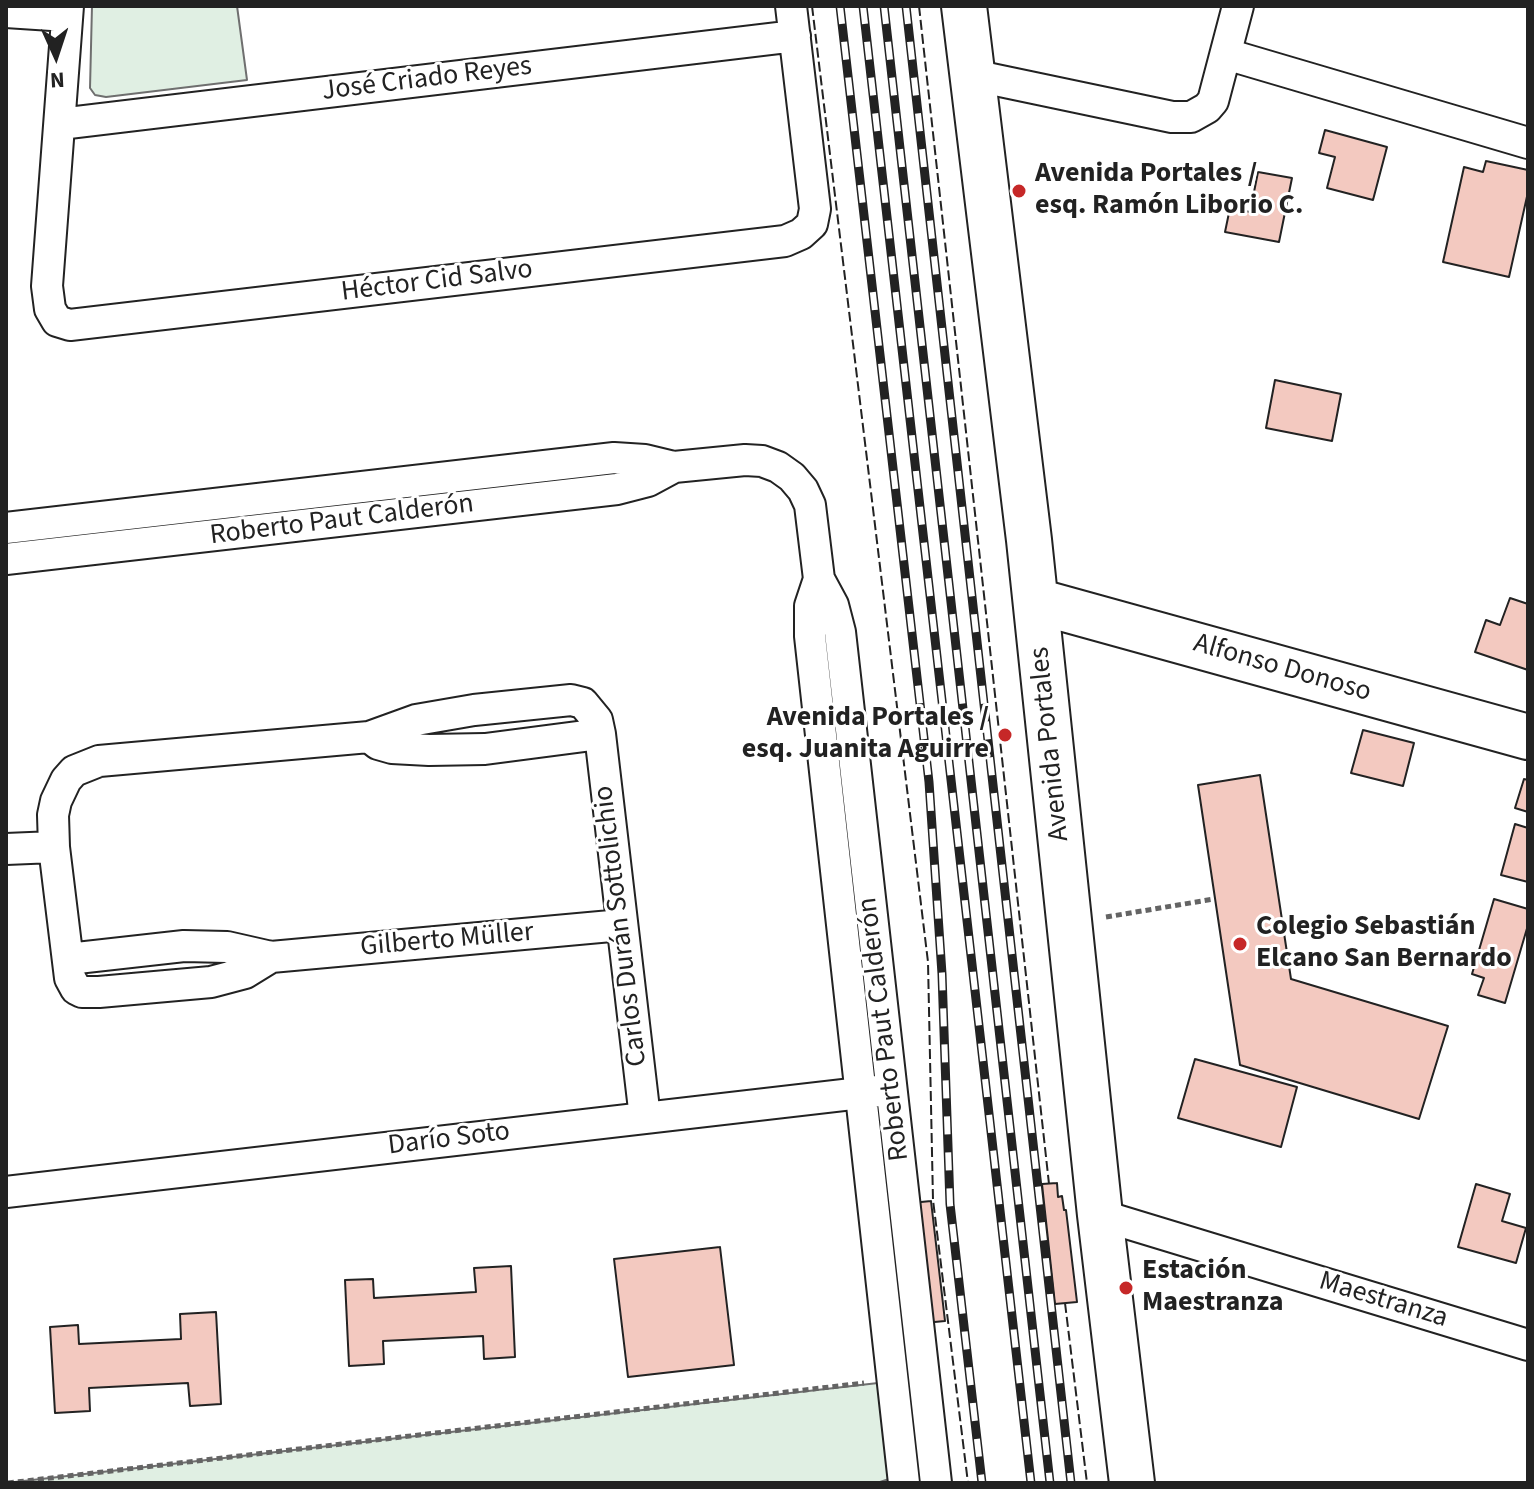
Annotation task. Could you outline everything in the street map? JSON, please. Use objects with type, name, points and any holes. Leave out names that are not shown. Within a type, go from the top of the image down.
[{"type":"main road","name":"Avenida Portales","points":[[964,6],[1036,601],[1100,1215],[1132,1483]]},
{"type":"main road","name":"Alfonso Donoso","points":[[1036,601],[1528,737]]},
{"type":"street","points":[[791,6],[795,36]]},
{"type":"street","points":[[972,75],[1181,119],[1200,114],[1213,101],[1238,6]]},
{"type":"street","points":[[6,12],[68,11],[60,124]]},
{"type":"street","name":"José Criado Reyes","points":[[60,124],[795,36]]},
{"type":"street","name":"Héctor Cid Salvo","points":[[60,124],[47,286],[50,309],[57,321],[70,325],[785,241],[801,234],[812,224],[815,209],[795,36]]},
{"type":"street","points":[[1226,54],[1528,143]]},
{"type":"street","name":"Roberto Paut Calderón","points":[[6,528],[614,458],[645,460],[674,467],[762,461],[792,477],[810,505],[819,579],[833,605],[840,632],[936,1483]]},
{"type":"street","name":"Roberto Paut Calderón","points":[[6,559],[617,489],[648,481],[674,467]]},
{"type":"street","name":"Roberto Paut Calderón","points":[[819,579],[813,592],[808,621],[904,1483]]},
{"type":"street","points":[[571,700],[583,703],[590,710],[597,720],[600,734],[485,749],[429,750],[392,748],[378,744],[369,737],[439,715],[571,700]]},
{"type":"street","name":"Carlos Durán Sottolichio","points":[[600,734],[645,1118]]},
{"type":"street","name":"Gilberto Müller","points":[[369,737],[115,759],[85,765],[74,771],[61,789],[53,815],[54,847],[73,984],[82,992],[89,993],[221,980],[245,973],[271,957],[622,925]]},
{"type":"street","points":[[6,849],[54,847]]},
{"type":"street","name":"Darío Soto","points":[[6,1192],[893,1090]]},
{"type":"street","name":"Maestranza","points":[[1100,1215],[1528,1345]]},
{"type":"path","points":[[1070,924],[1214,899]]},
{"type":"path","points":[[8,1483],[893,1380]]},
{"type":"green space","points":[[92,6],[237,6],[247,80],[106,97],[95,95],[90,88]]},
{"type":"green space","points":[[878,1383],[889,1479],[877,1483],[6,1483]]},
{"type":"building","points":[[1325,130],[1387,147],[1373,200],[1327,188],[1335,157],[1319,153]]},
{"type":"building","points":[[1486,161],[1528,170],[1528,192],[1509,277],[1443,262],[1464,167],[1483,172]]},
{"type":"building","points":[[1258,172],[1292,178],[1279,242],[1225,232],[1230,208],[1250,212]]},
{"type":"building","points":[[1275,380],[1341,394],[1332,441],[1266,428]]},
{"type":"building","points":[[1510,598],[1528,604],[1528,670],[1475,652],[1486,620],[1500,625]]},
{"type":"building","points":[[1363,730],[1414,743],[1403,786],[1351,773]]},
{"type":"building","points":[[1260,775],[1291,979],[1448,1026],[1419,1119],[1240,1065],[1198,785]]},
{"type":"building","points":[[1524,779],[1528,780],[1528,812],[1515,808]]},
{"type":"building","points":[[1515,824],[1528,828],[1528,882],[1501,875]]},
{"type":"building","points":[[1494,899],[1528,909],[1528,925],[1505,1003],[1478,995],[1484,978],[1472,974]]},
{"type":"building","points":[[1195,1059],[1297,1087],[1281,1147],[1178,1118]]},
{"type":"building","points":[[1057,1183],[1058,1197],[1062,1196],[1066,1210],[1077,1302],[1055,1304],[1042,1184]]},
{"type":"building","points":[[1476,1184],[1510,1194],[1502,1221],[1526,1228],[1516,1263],[1458,1247]]},
{"type":"building","points":[[931,1201],[945,1321],[924,1323],[911,1203]]},
{"type":"building","points":[[720,1247],[734,1365],[628,1377],[614,1259]]},
{"type":"building","points":[[511,1266],[515,1357],[484,1359],[483,1336],[383,1341],[384,1364],[349,1366],[345,1280],[373,1279],[374,1298],[476,1292],[474,1268]]},
{"type":"building","points":[[216,1312],[221,1404],[190,1406],[188,1383],[89,1388],[90,1411],[55,1413],[50,1327],[78,1325],[79,1344],[181,1339],[180,1314]]},
{"type":"railway","points":[[840,6],[929,782],[942,974],[950,1204],[982,1483]]},
{"type":"railway","points":[[863,6],[1031,1483]]},
{"type":"railway","points":[[884,6],[1050,1483]]},
{"type":"railway","points":[[906,6],[1071,1483]]},
{"type":"fence","points":[[812,6],[928,962],[933,1200],[968,1483]]},
{"type":"fence","points":[[919,6],[1049,1184]]},
{"type":"fence","points":[[1065,1303],[1087,1483]]},
{"type":"place","name":"Avenida Portales / esq. Ramón Liborio C.","points":[[1019,191]]},
{"type":"place","name":"Avenida Portales / esq. Juanita Aguirre","points":[[1005,735]]},
{"type":"place","name":"Colegio Sebastián Elcano San Bernardo","points":[[1240,944]]},
{"type":"place","name":"Estación Maestranza","points":[[1126,1288]]}]
